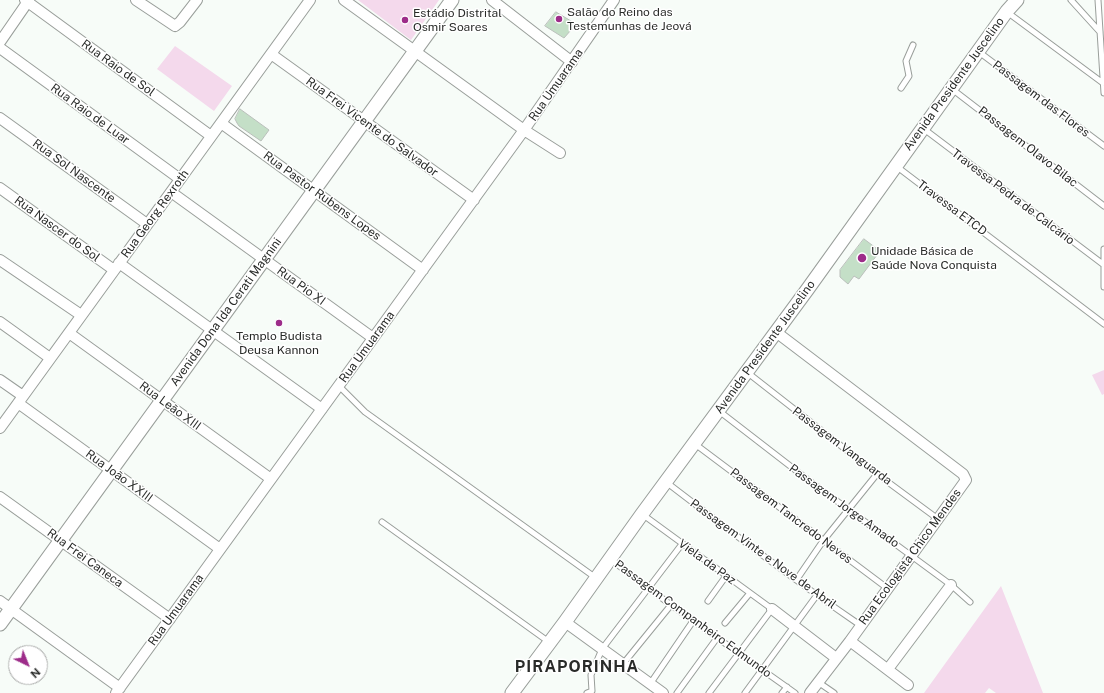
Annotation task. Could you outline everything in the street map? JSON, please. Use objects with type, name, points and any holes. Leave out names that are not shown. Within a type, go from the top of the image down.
[{"type":"street","points":[[136,0],[175,26],[180,22],[197,0]]},
{"type":"street","name":"Rua Georg Rexroth","points":[[0,428],[310,0]]},
{"type":"street","points":[[344,0],[524,130],[560,153]]},
{"type":"street","name":"Avenida Dona Ida Cerati Magnini","points":[[0,624],[452,0]]},
{"type":"street","points":[[492,0],[572,62]]},
{"type":"street","name":"Rua Umuarama","points":[[118,690],[474,200],[614,0]]},
{"type":"street","name":"Avenida Presidente Juscelino","points":[[512,693],[747,372],[1007,11],[1017,0]]},
{"type":"street","points":[[0,42],[27,1]]},
{"type":"street","name":"Rua Raio de Sol","points":[[27,1],[211,136]]},
{"type":"street","name":"Rua Raio de Luar","points":[[0,48],[180,179]]},
{"type":"street","name":"Rua Frei Vicente do Salvador","points":[[271,54],[474,200]]},
{"type":"street","name":"Rua Sol Nascente","points":[[0,118],[148,224]]},
{"type":"street","name":"Rua Pastor Rubens Lopes","points":[[221,123],[423,270]]},
{"type":"street","name":"Rua Nascer do Sol","points":[[0,188],[213,330],[322,409]]},
{"type":"street","name":"Rua Pio XI","points":[[171,192],[373,338]]},
{"type":"street","points":[[0,260],[81,316]]},
{"type":"street","points":[[0,322],[50,358]]},
{"type":"street","name":"Rua Ecologista Chico Mendes","points":[[776,332],[965,477],[964,483],[939,519],[810,693]]},
{"type":"street","name":"Rua Leão XIII","points":[[69,333],[271,479]]},
{"type":"street","name":"Rua João XXIII","points":[[0,380],[20,400],[111,471],[220,549]]},
{"type":"street","name":"Rua Frei Caneca","points":[[0,496],[170,619]]},
{"type":"street","points":[[888,669],[950,585]]},
{"type":"street","points":[[0,601],[118,690]]},
{"type":"street","points":[[772,609],[836,658]]},
{"type":"street","points":[[565,622],[623,664],[649,688],[663,693]]},
{"type":"street","points":[[850,640],[908,685]]},
{"type":"lane","points":[[1071,0],[1100,32]]},
{"type":"lane","points":[[1098,0],[1104,93]]},
{"type":"lane","points":[[1007,11],[1103,83]]},
{"type":"lane","points":[[901,88],[909,76],[906,61],[913,45]]},
{"type":"lane","name":"Passagem das Flores","points":[[978,51],[1104,146]]},
{"type":"lane","name":"Passagem Olavo Bilac","points":[[951,88],[1104,206]]},
{"type":"lane","name":"Travessa Pedra de Calcário","points":[[923,128],[1104,265]]},
{"type":"lane","name":"Travessa ETCD","points":[[896,166],[1104,324]]},
{"type":"lane","points":[[1104,250],[1104,287]]},
{"type":"lane","name":"Passagem Vanguarda","points":[[747,372],[877,474],[939,519]]},
{"type":"lane","points":[[339,386],[365,412],[596,578]]},
{"type":"lane","name":"Passagem Jorge Amado","points":[[718,411],[807,480],[911,555],[970,602]]},
{"type":"lane","name":"Passagem Tancredo Neves","points":[[694,444],[823,542],[887,588]]},
{"type":"lane","points":[[796,579],[848,509],[877,474]]},
{"type":"lane","name":"Passagem Vinte e Nove de Abril","points":[[666,482],[728,530],[860,625]]},
{"type":"lane","name":"Viela da Paz","points":[[642,514],[772,609]]},
{"type":"lane","points":[[382,522],[550,642]]},
{"type":"lane","points":[[590,692],[591,675],[602,649],[682,544]]},
{"type":"lane","name":"Passagem Companheiro Edmundo","points":[[610,559],[693,621],[795,693]]},
{"type":"lane","points":[[708,601],[726,576]]},
{"type":"lane","points":[[726,624],[750,593]]},
{"type":"lane","points":[[745,693],[795,627],[817,595]]},
{"type":"lane","points":[[623,664],[671,605]]},
{"type":"lane","points":[[709,693],[772,609]]},
{"type":"lane","points":[[649,688],[693,621]]},
{"type":"lane","points":[[677,693],[717,638]]},
{"type":"lane","points":[[818,682],[834,693]]},
{"type":"lane","points":[[782,693],[786,687]]},
{"type":"shaded area","name":"Estádio Distrital Osmir Soares","points":[[358,0],[439,0],[411,40]]},
{"type":"shaded area","points":[[175,46],[232,86],[214,111],[157,69]]},
{"type":"shaded area","points":[[1104,370],[1104,394],[1102,395],[1092,375]]},
{"type":"shaded area","points":[[1001,586],[1043,693],[996,693],[989,688],[985,693],[924,693]]},
{"type":"building","name":"Salão do Reino das Testemunhas de Jeová","points":[[556,12],[581,27],[571,30],[564,38],[545,26]]},
{"type":"building","points":[[240,109],[269,130],[261,141],[237,123],[235,119]]},
{"type":"building","name":"Unidade Básica de Saúde Nova Conquista","points":[[864,239],[880,251],[859,279],[854,276],[848,284],[840,277],[840,270]]},
{"type":"place","name":"Salão do Reino das Testemunhas de Jeová","points":[[559,19]]},
{"type":"place","name":"Estádio Distrital Osmir Soares","points":[[405,20]]},
{"type":"place","name":"Unidade Básica de Saúde Nova Conquista","points":[[862,258]]},
{"type":"place","name":"Templo Budista Deusa Kannon","points":[[279,323]]},
{"type":"district","name":"PIRAPORINHA","points":[[577,667]]}]
